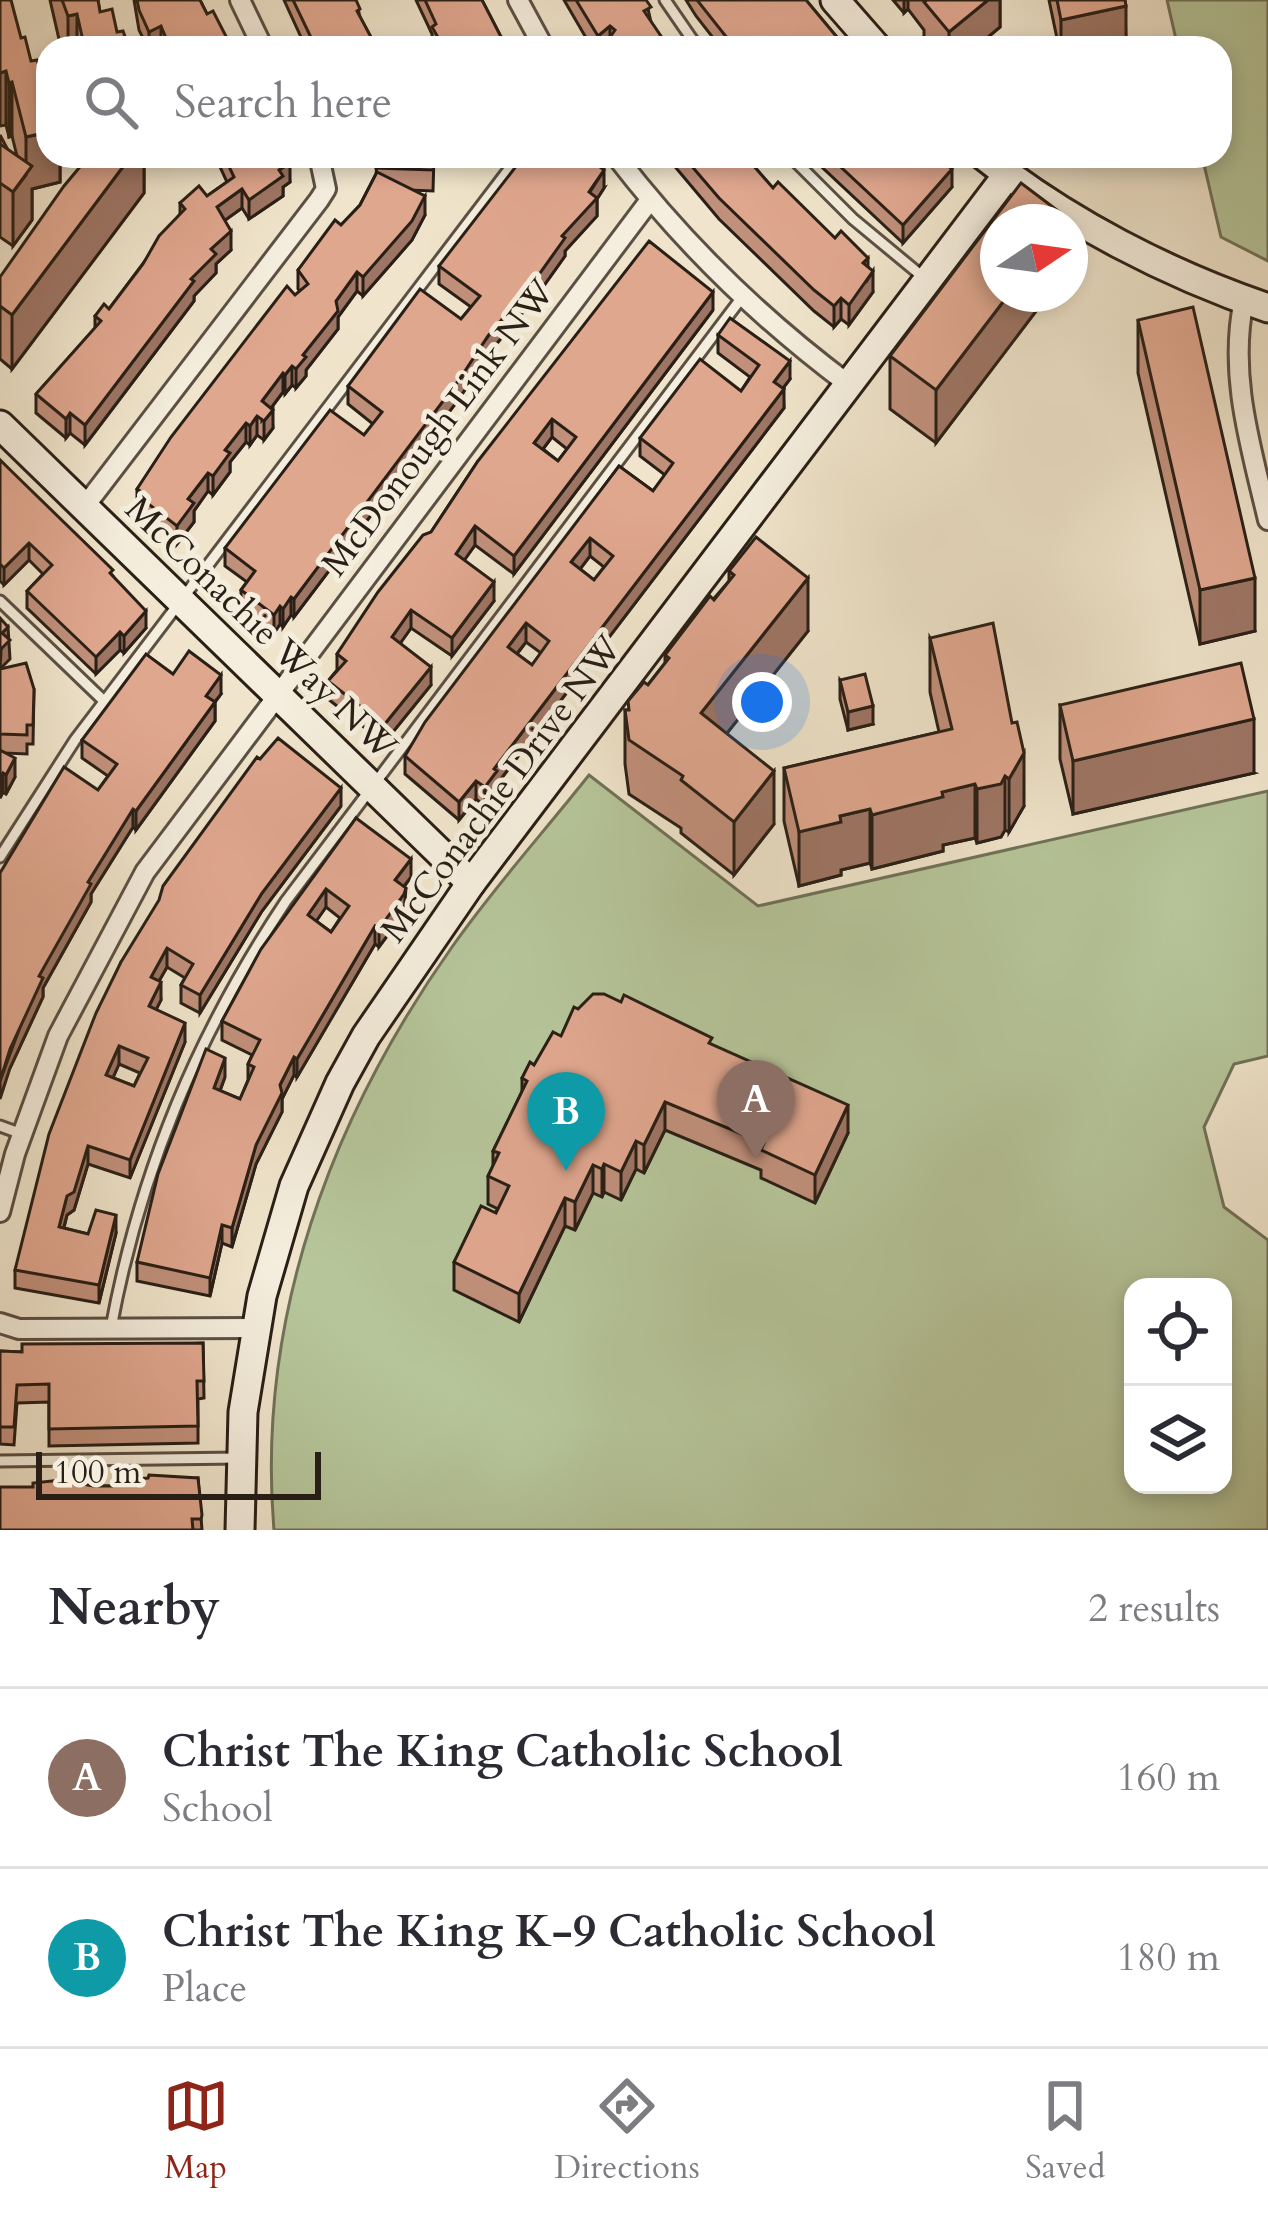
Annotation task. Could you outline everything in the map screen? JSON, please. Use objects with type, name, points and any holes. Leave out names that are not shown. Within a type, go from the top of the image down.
[{"type":"street","points":[[240,0],[257,36]]},
{"type":"street","points":[[518,0],[538,36]]},
{"type":"street","points":[[835,0],[866,36]]},
{"type":"street","points":[[86,506],[319,200],[326,189],[322,168]]},
{"type":"street","points":[[625,168],[743,296],[848,384]]},
{"type":"street","points":[[999,168],[1059,209],[1129,247],[1256,304],[1238,327],[1237,369],[1268,520]]},
{"type":"street","name":"McConachie Drive NW","points":[[240,1530],[240,1458],[255,1328],[294,1186],[340,1083],[399,986],[471,883],[1007,174]]},
{"type":"street","name":"McDonough Link NW","points":[[0,1212],[22,1133],[58,1036],[114,925],[176,826],[650,200]]},
{"type":"street","name":"McConachie Way NW","points":[[0,425],[471,883]]},
{"type":"street","points":[[0,1323],[19,1329],[255,1328]]},
{"type":"lane","points":[[665,0],[690,36]]},
{"type":"lane","points":[[1,851],[105,702],[510,168]]},
{"type":"lane","points":[[802,168],[853,219],[927,280]]},
{"type":"lane","points":[[111,1328],[137,1209],[189,1067],[248,959],[373,785],[743,296]]},
{"type":"lane","points":[[0,601],[105,702]]},
{"type":"lane","points":[[0,1126],[22,1133]]},
{"type":"lane","points":[[0,1461],[240,1458]]},
{"type":"green space","points":[[1167,0],[1268,0],[1268,261],[1221,237],[1205,168],[1232,168],[1232,36],[1175,36]]},
{"type":"green space","points":[[589,775],[758,906],[1268,791],[1268,1056],[1234,1064],[1204,1127],[1224,1207],[1268,1240],[1268,1530],[274,1530],[277,1374],[311,1224],[338,1151],[409,1012],[502,881]]},
{"type":"building","points":[[0,0],[11,0],[21,38],[25,37],[31,61],[36,60],[36,135],[26,137],[12,82],[6,71],[0,73]]},
{"type":"building","points":[[62,0],[98,0],[100,12],[112,9],[117,32],[123,31],[125,36],[82,36],[77,14],[68,16]]},
{"type":"building","points":[[137,0],[200,0],[207,14],[213,11],[226,36],[165,36],[161,26],[149,32]]},
{"type":"building","points":[[293,0],[356,0],[370,36],[310,36]]},
{"type":"building","points":[[425,0],[482,0],[501,36],[437,36],[432,27],[436,24]]},
{"type":"building","points":[[576,0],[646,0],[651,7],[644,11],[661,36],[611,36],[615,30],[610,26],[598,36]]},
{"type":"building","points":[[697,0],[806,0],[836,36],[726,36]]},
{"type":"building","points":[[988,0],[949,32],[924,2]]},
{"type":"building","points":[[1057,0],[1125,0],[1126,6],[1061,20]]},
{"type":"building","points":[[0,144],[32,166],[13,192],[0,183]]},
{"type":"building","points":[[79,168],[122,168],[12,315],[0,306],[0,277]]},
{"type":"building","points":[[230,168],[282,168],[283,176],[249,200],[242,189],[217,207],[231,231],[211,249],[216,254],[191,279],[194,281],[85,425],[70,413],[66,419],[36,394],[101,321],[95,316],[104,304],[109,309],[159,236],[185,209],[180,203],[199,186],[207,196],[234,177]]},
{"type":"building","points":[[515,168],[604,170],[589,192],[597,198],[562,236],[565,238],[535,280],[488,336],[294,599],[274,615],[241,590],[255,571],[225,548],[330,410],[364,435],[382,412],[348,386],[420,289],[461,319],[480,296],[439,266]]},
{"type":"building","points":[[693,168],[756,168],[773,188],[778,182],[835,238],[841,231],[868,258],[863,263],[873,271],[849,305],[841,298],[834,306]]},
{"type":"building","points":[[842,168],[952,169],[903,225]]},
{"type":"building","points":[[377,172],[425,196],[412,221],[363,277],[357,272],[336,301],[338,311],[303,355],[306,357],[296,369],[292,366],[283,373],[262,401],[273,410],[264,421],[257,416],[250,426],[246,423],[213,476],[208,473],[188,499],[194,503],[177,526],[142,499],[145,494],[137,489],[287,286],[295,295],[308,284],[298,270],[335,220],[341,225],[360,205]]},
{"type":"building","points":[[1021,183],[1049,204],[1005,204]]},
{"type":"building","points":[[980,237],[980,312],[995,312],[936,390],[890,356]]},
{"type":"building","points":[[649,241],[713,292],[514,556],[475,526],[456,554],[494,582],[452,638],[411,610],[392,637],[431,667],[384,725],[328,681],[346,661],[337,654],[378,592],[423,535],[431,532],[478,461]],"holes":[[[552,419],[576,437],[558,461],[534,443]]]},
{"type":"building","points":[[1193,307],[1255,578],[1200,590],[1138,320]]},
{"type":"building","points":[[730,318],[790,361],[774,382],[784,389],[494,769],[485,787],[476,781],[459,802],[405,756],[425,722],[619,466],[653,491],[673,463],[640,438],[700,359],[741,391],[759,365],[718,335]],"holes":[[[590,538],[613,556],[594,580],[571,562]],[[526,623],[549,641],[532,665],[508,647]]]},
{"type":"building","points":[[0,460],[113,570],[110,573],[146,611],[96,657],[27,591],[52,565],[29,543],[4,568],[0,564]]},
{"type":"building","points":[[756,537],[808,578],[701,713],[774,771],[734,822],[681,780],[683,776],[629,740],[625,710],[669,658],[665,655],[710,596],[714,600],[734,575],[729,571]]},
{"type":"building","points":[[0,618],[8,627],[2,633],[10,640],[0,650]]},
{"type":"building","points":[[993,623],[1012,723],[1017,722],[1024,753],[1009,779],[1005,776],[1001,784],[977,789],[975,784],[942,792],[943,797],[872,815],[870,809],[840,816],[841,822],[799,832],[784,768],[952,729],[930,638]]},
{"type":"building","points":[[189,651],[221,675],[206,696],[215,702],[133,809],[88,882],[39,976],[43,978],[0,1081],[0,873],[64,767],[98,790],[117,764],[82,740],[146,654],[173,674]]},
{"type":"building","points":[[26,663],[34,689],[33,725],[27,725],[27,735],[0,734],[0,669]]},
{"type":"building","points":[[1241,663],[1254,719],[1073,761],[1060,705]]},
{"type":"building","points":[[865,674],[873,706],[848,712],[840,680]]},
{"type":"building","points":[[278,738],[341,788],[262,893],[200,995],[181,985],[193,964],[167,948],[151,977],[161,982],[149,1006],[185,1023],[130,1160],[88,1146],[59,1227],[88,1234],[96,1210],[116,1215],[99,1285],[15,1270],[49,1134],[96,1013],[163,886]],"holes":[[[119,1046],[148,1058],[134,1086],[106,1075]]]},
{"type":"building","points":[[0,750],[15,758],[0,779]]},
{"type":"building","points":[[356,818],[411,859],[395,880],[406,888],[404,894],[379,929],[375,926],[280,1085],[282,1093],[256,1145],[232,1228],[222,1225],[210,1278],[137,1262],[158,1174],[206,1049],[225,1058],[214,1088],[240,1099],[254,1067],[248,1064],[260,1040],[222,1021],[261,949]],"holes":[[[326,889],[349,906],[331,932],[308,915]]]},
{"type":"building","points":[[593,994],[621,1002],[624,995],[712,1038],[709,1043],[848,1105],[815,1175],[761,1150],[764,1143],[665,1102],[644,1145],[636,1141],[621,1172],[604,1164],[602,1169],[593,1165],[575,1202],[565,1198],[519,1294],[454,1262],[481,1206],[496,1213],[509,1186],[488,1176],[499,1153],[493,1151],[527,1081],[522,1078],[530,1062],[534,1065],[553,1032],[561,1036],[574,1007],[578,1009]]},
{"type":"building","points":[[203,1343],[204,1381],[197,1381],[198,1426],[49,1429],[49,1384],[17,1385],[14,1427],[0,1427],[0,1351],[22,1352],[22,1344]]},
{"type":"building","points":[[149,1475],[198,1478],[202,1515],[192,1519],[193,1530],[0,1530],[0,1487],[33,1487],[33,1483],[61,1480],[136,1486],[136,1479]]},
{"type":"place","name":"Christ The King Catholic School","points":[[756,1159]]},
{"type":"place","name":"Christ The King K-9 Catholic School","points":[[566,1171]]}]
